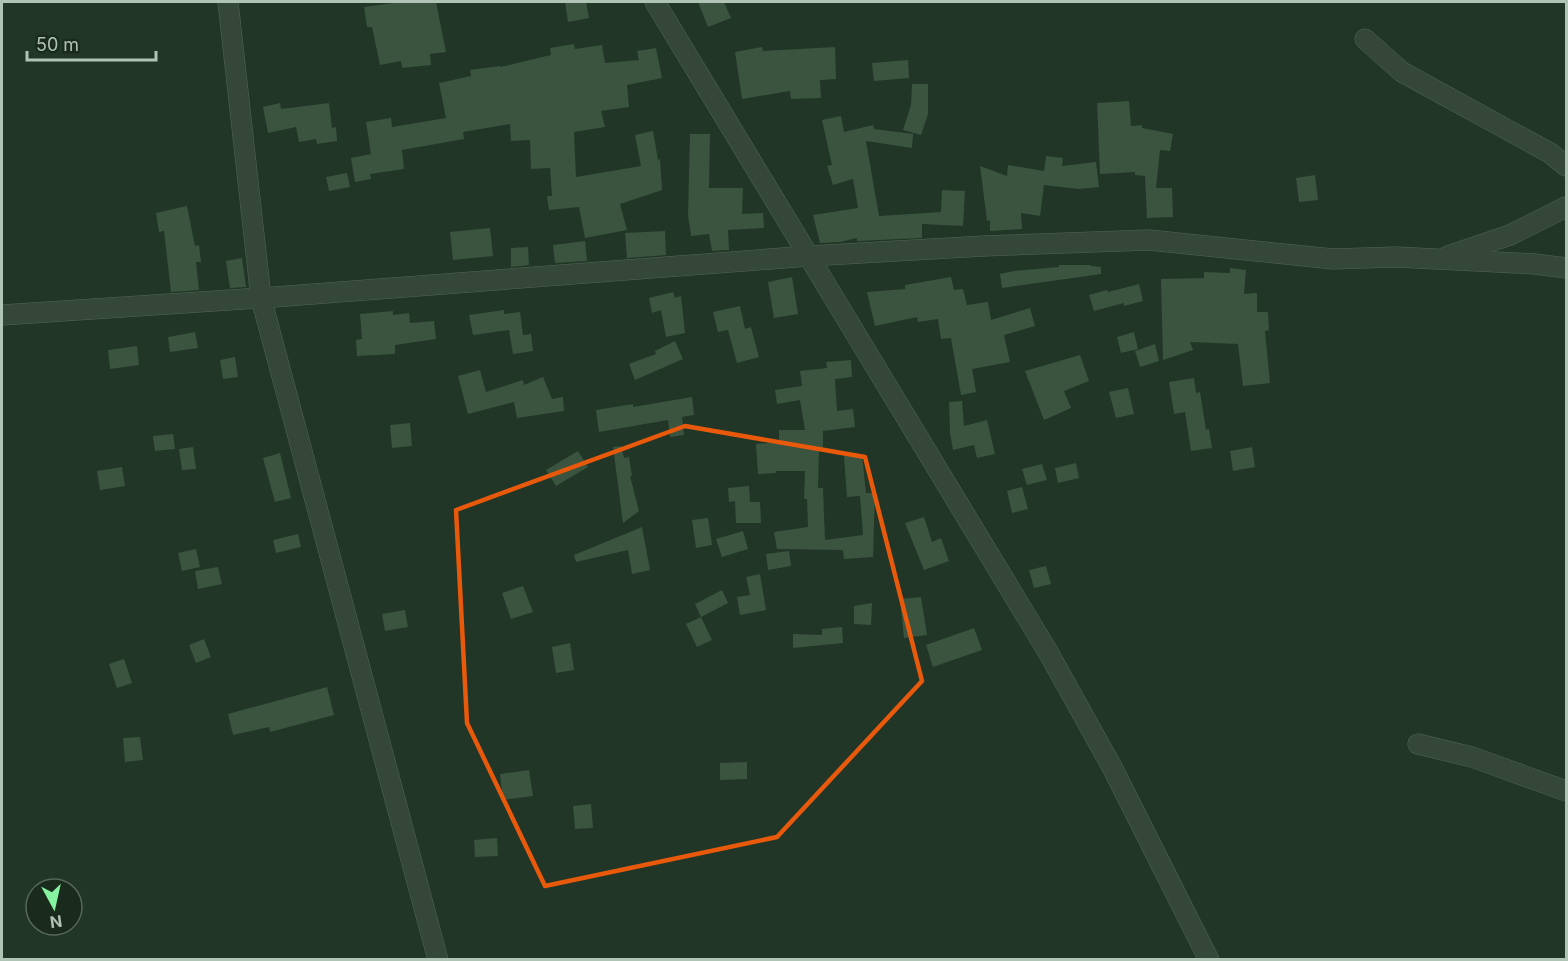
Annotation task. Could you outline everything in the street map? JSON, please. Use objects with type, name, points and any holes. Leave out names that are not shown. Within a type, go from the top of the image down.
[{"type":"street","points":[[228,2],[261,298],[438,960]]},
{"type":"street","points":[[655,2],[1048,652],[1112,767],[1209,960]]},
{"type":"street","points":[[1365,39],[1402,72],[1550,153],[1566,166]]},
{"type":"street","points":[[1437,260],[1510,235],[1566,207]]},
{"type":"street","points":[[2,315],[261,298],[809,256],[1149,240],[1333,259],[1396,257],[1535,264],[1566,268]]},
{"type":"street","points":[[1418,744],[1472,757],[1566,791]]},
{"type":"highlighted area","points":[[685,426],[865,457],[922,681],[777,837],[545,886],[467,723],[456,510]]},
{"type":"building","points":[[401,2],[436,2],[446,52],[430,54],[431,65],[402,68],[401,61],[380,65],[372,27],[367,27],[364,7]]},
{"type":"building","points":[[565,2],[586,2],[589,18],[568,22]]},
{"type":"building","points":[[698,2],[724,2],[731,18],[708,27]]},
{"type":"building","points":[[574,44],[575,49],[602,45],[605,63],[639,60],[637,51],[656,48],[662,78],[627,85],[629,107],[601,111],[605,127],[574,132],[576,177],[641,166],[635,135],[653,131],[658,160],[660,159],[662,190],[620,204],[627,230],[585,238],[579,207],[549,210],[547,196],[552,196],[550,168],[531,169],[530,140],[511,141],[510,124],[463,132],[464,139],[402,150],[404,169],[370,174],[371,179],[355,182],[351,158],[371,154],[366,122],[391,118],[392,127],[446,118],[439,83],[471,76],[470,70],[501,67],[551,55],[550,48]]},
{"type":"building","points":[[762,47],[763,51],[835,47],[836,79],[820,80],[821,98],[791,99],[790,91],[742,99],[735,52]]},
{"type":"building","points":[[908,60],[909,78],[874,81],[872,63]]},
{"type":"building","points":[[912,84],[928,84],[928,114],[921,135],[903,130],[911,105]]},
{"type":"building","points":[[1129,101],[1131,126],[1142,125],[1142,128],[1173,134],[1170,151],[1160,150],[1156,188],[1172,188],[1173,217],[1147,218],[1145,176],[1135,175],[1135,172],[1100,174],[1097,103]]},
{"type":"building","points":[[280,103],[281,109],[329,103],[332,128],[336,127],[337,141],[317,144],[316,139],[299,142],[296,127],[268,133],[263,107]]},
{"type":"building","points":[[841,116],[844,132],[873,125],[874,129],[913,134],[912,148],[866,141],[879,216],[941,212],[942,190],[965,191],[963,226],[922,224],[922,238],[857,241],[857,238],[820,243],[813,215],[858,208],[853,179],[833,185],[827,166],[832,165],[822,120]]},
{"type":"building","points":[[690,134],[710,134],[709,188],[743,188],[742,214],[763,213],[764,228],[728,230],[729,250],[712,251],[709,234],[691,236],[688,215]]},
{"type":"building","points":[[1046,156],[1063,158],[1062,166],[1096,162],[1099,187],[1079,189],[1044,185],[1040,216],[1021,213],[1022,229],[990,231],[980,166],[1007,176],[1008,165],[1044,171]]},
{"type":"building","points":[[347,173],[350,187],[329,191],[326,177]]},
{"type":"building","points":[[1315,175],[1318,200],[1299,202],[1296,178]]},
{"type":"building","points":[[187,206],[195,246],[199,245],[201,262],[196,262],[199,290],[171,292],[164,231],[159,232],[156,213]]},
{"type":"building","points":[[490,228],[493,256],[453,260],[450,232]]},
{"type":"building","points":[[665,231],[666,255],[627,258],[625,233]]},
{"type":"building","points":[[585,241],[587,261],[555,263],[553,245]]},
{"type":"building","points":[[528,247],[529,265],[511,267],[511,248]]},
{"type":"building","points":[[242,258],[246,287],[230,288],[226,261]]},
{"type":"building","points":[[1059,265],[1101,267],[1101,274],[1002,288],[1000,274],[1059,267]]},
{"type":"building","points":[[1230,268],[1246,270],[1244,294],[1257,293],[1257,312],[1268,312],[1269,330],[1265,331],[1270,383],[1243,386],[1238,344],[1190,342],[1193,350],[1163,360],[1161,279],[1204,278],[1204,272],[1230,273]]},
{"type":"building","points":[[792,277],[798,314],[774,318],[768,282]]},
{"type":"building","points":[[951,277],[954,290],[963,289],[967,305],[988,302],[991,320],[1030,308],[1035,326],[1004,335],[1010,362],[972,369],[976,392],[961,395],[951,338],[941,339],[938,319],[918,322],[917,317],[875,326],[867,292],[905,289],[905,285]]},
{"type":"building","points":[[1139,284],[1143,301],[1124,306],[1124,303],[1094,311],[1089,295]]},
{"type":"building","points":[[673,292],[675,298],[681,296],[685,333],[666,337],[661,310],[652,313],[649,298]]},
{"type":"building","points":[[740,306],[745,329],[751,327],[759,357],[737,363],[728,330],[718,332],[713,312]]},
{"type":"building","points":[[504,310],[504,314],[520,312],[523,335],[531,334],[533,351],[513,354],[509,330],[473,335],[469,315]]},
{"type":"building","points":[[393,311],[393,315],[409,313],[410,323],[434,321],[436,339],[395,345],[395,354],[357,356],[356,340],[362,339],[360,314]]},
{"type":"building","points":[[195,332],[198,348],[170,352],[168,337]]},
{"type":"building","points":[[1134,332],[1138,349],[1121,353],[1117,337]]},
{"type":"building","points":[[675,341],[683,359],[635,380],[629,364],[656,354],[655,351]]},
{"type":"building","points":[[1155,344],[1159,361],[1140,367],[1135,351]]},
{"type":"building","points":[[137,346],[139,365],[110,369],[108,350]]},
{"type":"building","points":[[1080,355],[1089,381],[1064,391],[1071,408],[1044,420],[1025,371]]},
{"type":"building","points":[[235,357],[238,377],[223,379],[220,360]]},
{"type":"building","points":[[851,360],[852,377],[835,379],[837,411],[853,409],[855,427],[823,431],[823,450],[819,450],[818,488],[823,488],[825,540],[863,535],[860,496],[847,497],[844,456],[862,454],[866,493],[875,493],[873,557],[844,559],[843,550],[777,549],[774,532],[808,527],[807,499],[804,499],[805,471],[776,471],[776,473],[758,474],[756,444],[779,442],[779,430],[805,430],[800,400],[777,404],[775,390],[802,386],[800,371],[827,368],[826,362]]},
{"type":"building","points":[[480,370],[486,392],[523,380],[524,385],[543,377],[552,399],[563,397],[564,411],[517,418],[514,402],[468,414],[458,376]]},
{"type":"building","points":[[1194,378],[1196,393],[1200,392],[1206,430],[1209,429],[1212,448],[1191,451],[1185,412],[1174,414],[1169,382]]},
{"type":"building","points":[[1128,388],[1134,414],[1116,418],[1109,392]]},
{"type":"building","points":[[692,397],[694,415],[682,417],[684,435],[670,437],[668,420],[599,432],[596,410],[633,404],[633,407]]},
{"type":"building","points":[[962,401],[964,426],[987,420],[995,454],[977,458],[974,445],[953,450],[949,402]]},
{"type":"building","points":[[410,423],[412,446],[392,448],[390,425]]},
{"type":"building","points":[[173,434],[175,449],[155,451],[153,436]]},
{"type":"building","points":[[621,446],[624,458],[629,457],[632,476],[630,476],[639,511],[623,523],[613,447]]},
{"type":"building","points":[[193,447],[196,469],[182,470],[179,449]]},
{"type":"building","points":[[1252,447],[1255,467],[1233,471],[1230,451]]},
{"type":"building","points":[[578,451],[588,467],[556,486],[546,470]]},
{"type":"building","points":[[280,453],[291,498],[275,502],[263,458]]},
{"type":"building","points":[[1076,463],[1079,478],[1058,483],[1055,468]]},
{"type":"building","points":[[1042,464],[1047,480],[1027,485],[1022,469]]},
{"type":"building","points":[[122,467],[125,486],[100,490],[97,471]]},
{"type":"building","points":[[749,486],[750,502],[760,502],[761,523],[736,523],[735,501],[729,502],[728,488]]},
{"type":"building","points":[[1022,487],[1028,509],[1012,513],[1007,491]]},
{"type":"building","points":[[924,517],[932,542],[941,538],[949,561],[924,570],[905,523]]},
{"type":"building","points":[[708,518],[712,545],[696,548],[692,520]]},
{"type":"building","points":[[642,527],[650,570],[632,574],[628,550],[576,562],[574,555]]},
{"type":"building","points":[[743,531],[748,549],[722,557],[716,539]]},
{"type":"building","points":[[298,534],[301,547],[276,553],[273,540]]},
{"type":"building","points":[[196,549],[200,567],[182,571],[178,553]]},
{"type":"building","points":[[789,551],[791,566],[768,570],[766,554]]},
{"type":"building","points":[[1046,566],[1051,584],[1034,588],[1029,570]]},
{"type":"building","points":[[218,567],[222,584],[198,589],[195,571]]},
{"type":"building","points":[[760,574],[766,610],[740,615],[737,597],[750,595],[746,577]]},
{"type":"building","points":[[523,586],[533,612],[511,619],[502,593]]},
{"type":"building","points":[[722,590],[728,603],[701,617],[695,604]]},
{"type":"building","points":[[921,597],[927,635],[904,638],[900,599]]},
{"type":"building","points":[[872,603],[871,625],[854,624],[854,606]]},
{"type":"building","points":[[405,610],[408,627],[385,631],[382,614]]},
{"type":"building","points":[[701,617],[712,640],[697,647],[686,624]]},
{"type":"building","points":[[842,627],[843,643],[793,648],[793,634],[822,635],[822,629]]},
{"type":"building","points":[[974,628],[982,650],[933,667],[926,645]]},
{"type":"building","points":[[204,639],[211,657],[196,663],[189,645]]},
{"type":"building","points":[[570,643],[574,670],[556,673],[552,647]]},
{"type":"building","points":[[124,659],[132,683],[117,688],[109,664]]},
{"type":"building","points":[[327,687],[334,715],[270,732],[269,727],[233,735],[228,714]]},
{"type":"building","points":[[140,737],[143,760],[125,762],[123,738]]},
{"type":"building","points":[[747,762],[747,779],[720,780],[720,763]]},
{"type":"building","points":[[529,770],[533,796],[503,800],[500,774]]},
{"type":"building","points":[[591,804],[593,828],[575,829],[573,806]]},
{"type":"building","points":[[497,838],[498,856],[475,857],[474,840]]}]
